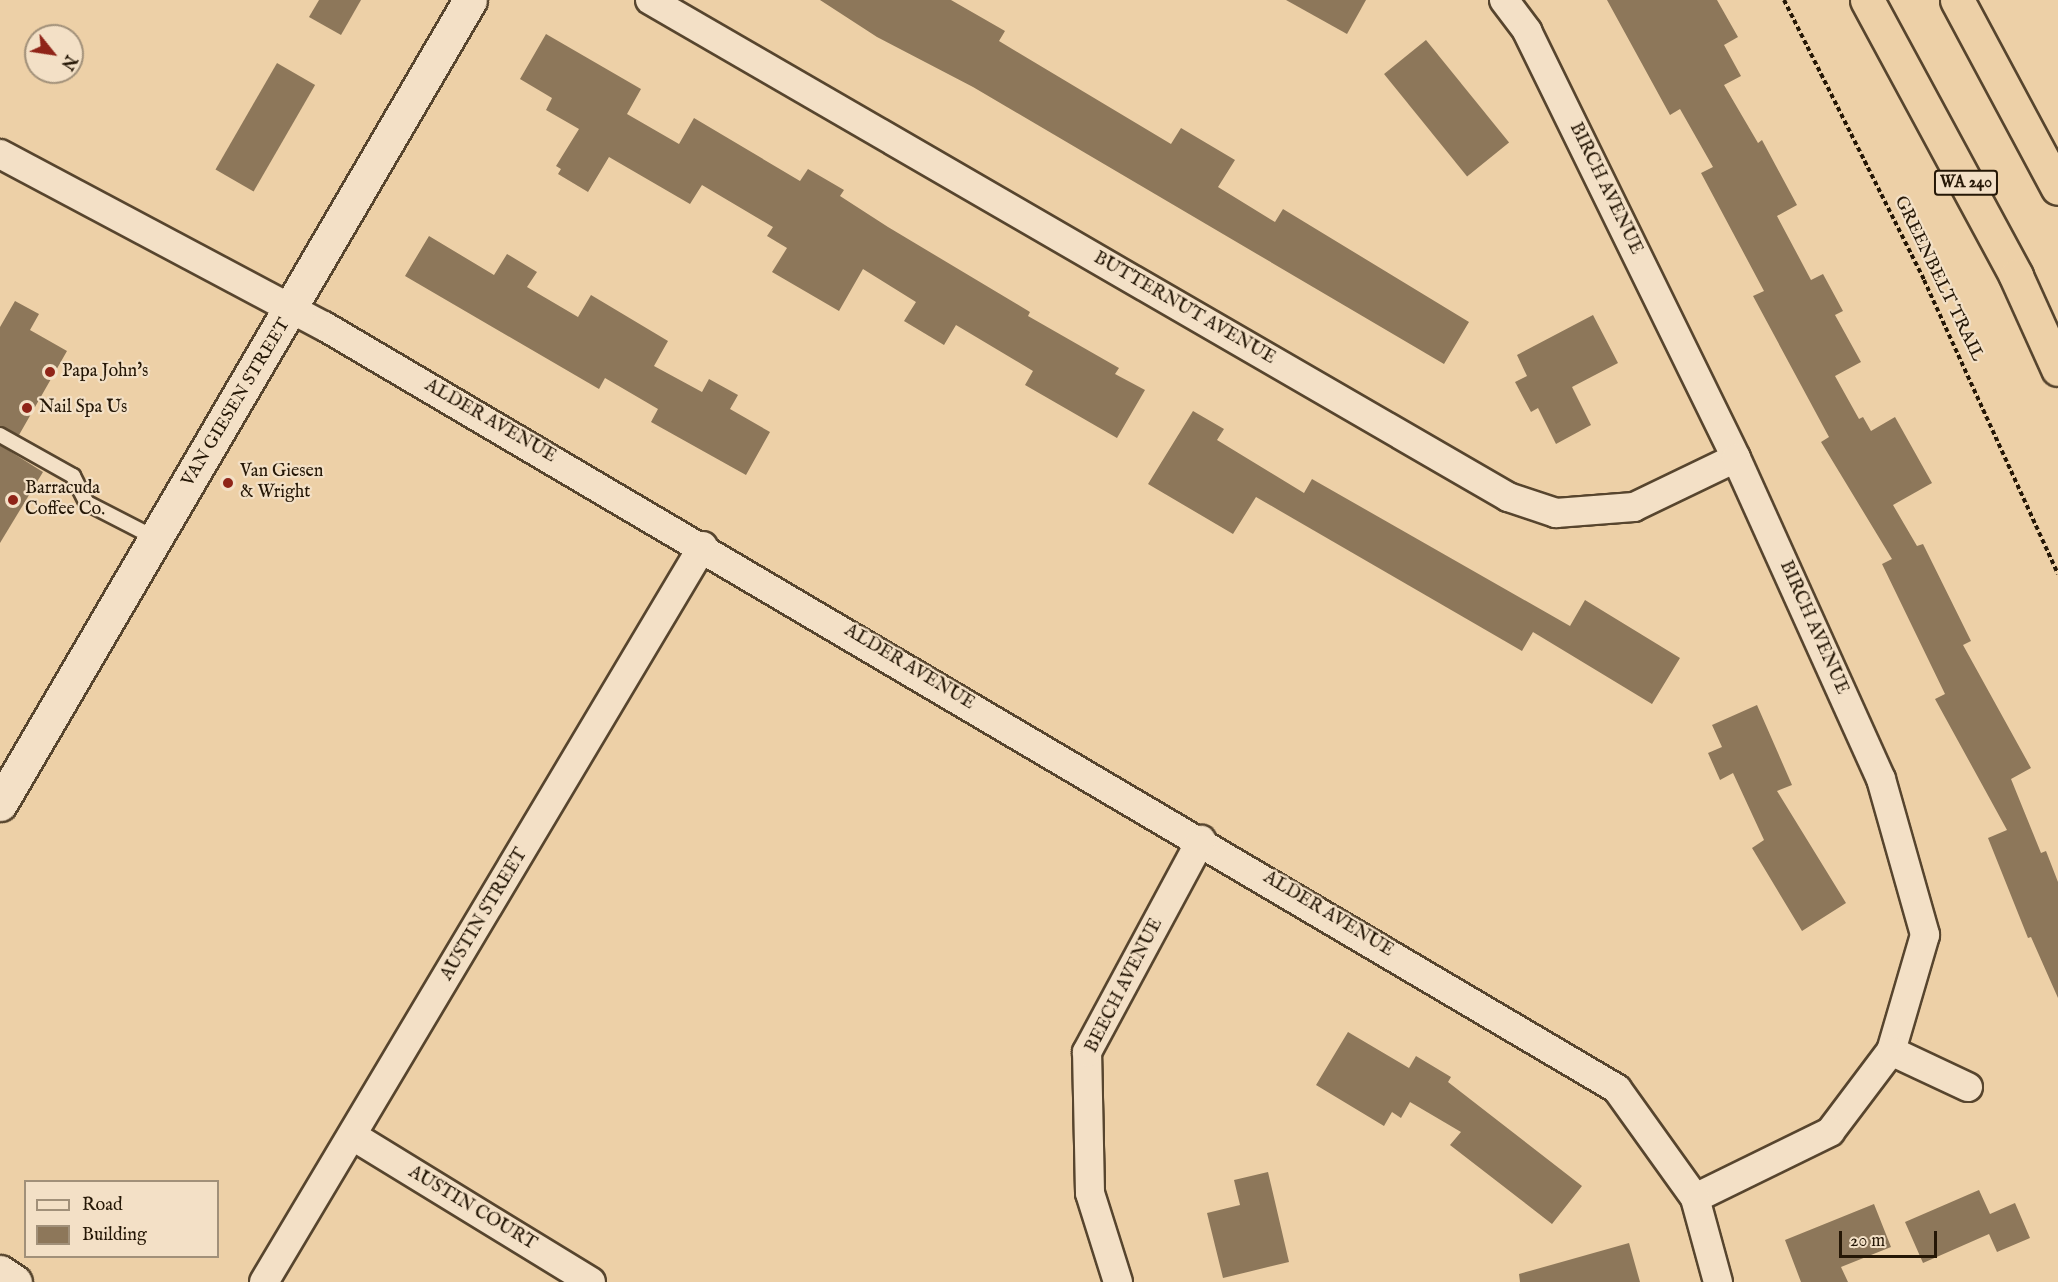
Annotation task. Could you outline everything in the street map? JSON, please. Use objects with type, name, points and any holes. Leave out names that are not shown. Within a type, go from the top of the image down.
[{"type":"highway","name":"WA 240","points":[[1867,0],[2016,276],[2058,369]]},
{"type":"highway","points":[[1957,0],[2058,188]]},
{"type":"main road","name":"VAN GIESEN STREET","points":[[0,804],[293,308],[470,0]]},
{"type":"main road","points":[[0,1272],[15,1282]]},
{"type":"street","name":"BUTTERNUT AVENUE","points":[[650,0],[1508,497],[1556,513],[1634,507],[1736,458]]},
{"type":"street","name":"BIRCH AVENUE","points":[[1504,0],[1527,31],[1736,458],[1881,779],[1925,935],[1891,1051],[1830,1131],[1695,1198]]},
{"type":"street","name":"ALDER AVENUE","points":[[0,154],[293,308],[703,546],[1617,1089],[1695,1198],[1718,1282]]},
{"type":"street","name":"AUSTIN STREET","points":[[264,1282],[703,546]]},
{"type":"street","name":"BEECH AVENUE","points":[[1118,1282],[1090,1193],[1088,1052],[1201,840]]},
{"type":"street","points":[[1891,1051],[1968,1087]]},
{"type":"street","name":"AUSTIN COURT","points":[[353,1136],[591,1282]]},
{"type":"lane","points":[[0,435],[73,476],[87,503],[157,539]]},
{"type":"path","name":"GREENBELT TRAIL","points":[[1784,0],[1929,291],[2058,574]]},
{"type":"building","points":[[319,0],[361,0],[341,35],[309,17]]},
{"type":"building","points":[[820,0],[951,0],[1005,31],[999,41],[1171,144],[1181,128],[1235,160],[1218,187],[1275,222],[1283,209],[1469,322],[1444,364],[973,87],[877,37]]},
{"type":"building","points":[[1286,0],[1366,0],[1347,34]]},
{"type":"building","points":[[1607,0],[1717,0],[1738,37],[1724,45],[1741,76],[1724,85],[1758,143],[1762,140],[1797,205],[1777,216],[1811,280],[1823,274],[1843,311],[1835,315],[1861,362],[1835,376],[1859,419],[1863,417],[1871,431],[1895,417],[1932,483],[1893,505],[1917,546],[1923,544],[1971,641],[1963,645],[2031,768],[2011,779],[2041,853],[2046,851],[2058,882],[2058,998],[2031,937],[2028,938],[1988,838],[2007,830],[1935,699],[1945,694],[1882,564],[1892,559],[1821,442],[1829,437],[1753,296],[1764,291],[1701,173],[1713,167],[1680,109],[1670,115]]},
{"type":"building","points":[[546,34],[641,89],[627,114],[679,144],[694,118],[800,181],[808,169],[844,190],[840,196],[888,227],[1030,312],[1028,316],[1119,368],[1115,374],[1145,390],[1117,438],[1025,385],[1033,371],[956,325],[944,345],[904,321],[916,302],[863,269],[839,311],[772,272],[787,248],[767,236],[773,227],[702,185],[690,204],[609,157],[588,192],[558,174],[561,169],[556,166],[579,129],[546,110],[552,98],[520,79]]},
{"type":"building","points":[[1426,40],[1509,143],[1467,177],[1384,74]]},
{"type":"building","points":[[277,63],[315,85],[254,192],[216,170]]},
{"type":"building","points":[[429,236],[494,275],[507,254],[537,272],[527,287],[578,317],[591,295],[668,341],[654,366],[702,392],[709,379],[738,395],[730,409],[770,432],[746,475],[651,422],[658,409],[605,378],[599,389],[405,276]]},
{"type":"building","points":[[15,301],[39,314],[30,330],[67,351],[19,435],[0,426],[0,327]]},
{"type":"building","points":[[1593,315],[1618,363],[1572,387],[1591,425],[1556,444],[1538,408],[1531,412],[1515,382],[1527,376],[1517,355]]},
{"type":"building","points":[[1193,411],[1224,429],[1217,440],[1304,493],[1312,479],[1570,626],[1585,600],[1680,658],[1652,704],[1533,632],[1522,651],[1256,497],[1233,534],[1148,484]]},
{"type":"building","name":"Barracuda Coffee Co.","points":[[0,445],[43,472],[0,543]]},
{"type":"building","points":[[1757,705],[1792,785],[1777,791],[1846,903],[1802,931],[1752,848],[1764,840],[1733,773],[1720,780],[1708,753],[1722,747],[1712,725]]},
{"type":"building","points":[[1348,1032],[1409,1068],[1416,1056],[1451,1077],[1448,1082],[1582,1186],[1552,1224],[1450,1145],[1461,1132],[1410,1102],[1401,1118],[1392,1112],[1384,1126],[1316,1085]]},
{"type":"building","points":[[1268,1172],[1289,1262],[1223,1278],[1207,1213],[1240,1205],[1234,1180]]},
{"type":"building","points":[[1979,1190],[1990,1214],[2015,1203],[2030,1238],[1997,1252],[1989,1234],[1923,1263],[1905,1222]]},
{"type":"building","points":[[1874,1204],[1891,1247],[1841,1267],[1848,1282],[1801,1282],[1785,1240]]},
{"type":"building","points":[[1629,1243],[1640,1282],[1520,1282],[1519,1274]]},
{"type":"place","name":"Papa John's","points":[[50,372]]},
{"type":"place","name":"Nail Spa Us","points":[[27,408]]},
{"type":"place","name":"Van Giesen & Wright","points":[[228,483]]},
{"type":"place","name":"Barracuda Coffee Co.","points":[[13,500]]}]
